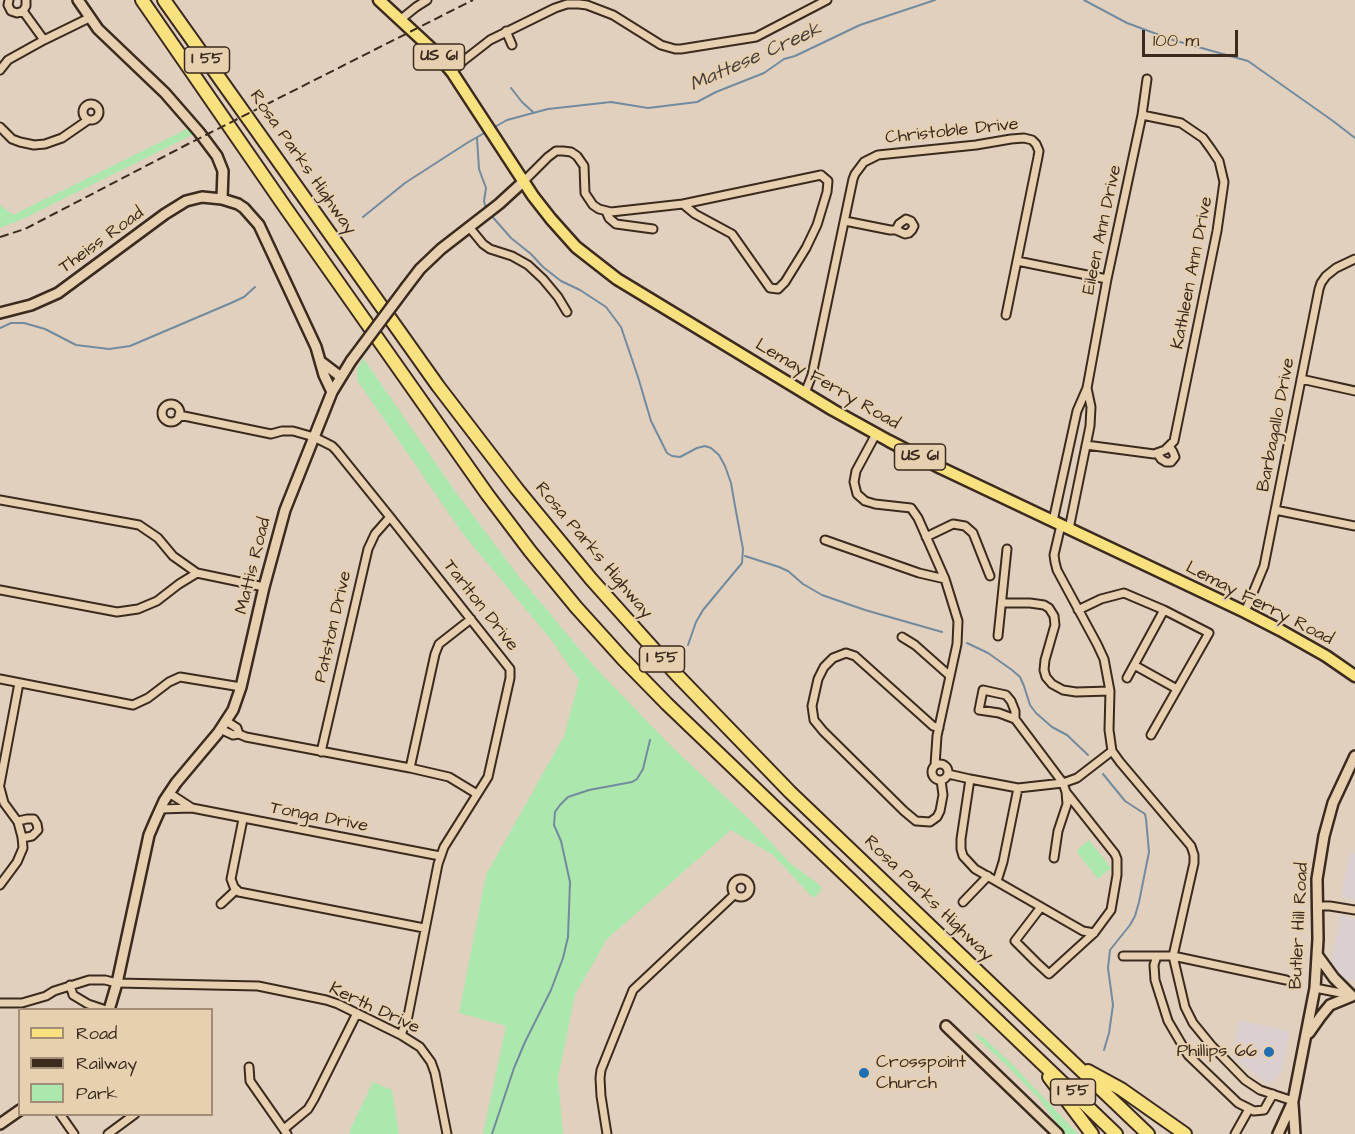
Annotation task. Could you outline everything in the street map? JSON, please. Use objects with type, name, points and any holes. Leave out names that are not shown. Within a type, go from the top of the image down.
[{"type":"highway","name":"Rosa Parks Highway","points":[[142,0],[467,465],[509,523],[599,633],[667,704],[1116,1134]]},
{"type":"highway","name":"Rosa Parks Highway","points":[[164,0],[438,386],[517,489],[591,579],[676,674],[790,792],[1148,1134]]},
{"type":"highway","points":[[1029,1050],[1092,1134]]},
{"type":"highway","points":[[1074,1063],[1121,1089],[1185,1134]]},
{"type":"main road","points":[[78,0],[89,18],[165,93],[217,156],[223,171],[222,199],[244,208],[259,225],[316,347],[324,375],[333,392]]},
{"type":"main road","name":"Lemay Ferry Road","points":[[379,0],[434,51],[452,72],[523,182],[551,219],[565,235],[603,269],[804,393],[876,434],[941,468],[1245,612],[1326,656],[1355,675]]},
{"type":"main road","name":"Mattis Road","points":[[109,1008],[117,983],[149,835],[169,793],[223,725],[236,704],[285,510],[333,392],[351,361],[431,258],[523,182]]},
{"type":"main road","name":"Theiss Road","points":[[0,313],[31,305],[58,293],[186,201],[202,197],[222,199]]},
{"type":"main road","points":[[320,361],[341,377]]},
{"type":"main road","name":"Butler Hill Road","points":[[1278,1134],[1293,1101],[1315,988],[1318,956],[1319,864],[1323,836],[1333,803],[1355,756]]},
{"type":"main road","points":[[1306,1038],[1330,1005],[1353,996],[1334,978],[1318,956]]},
{"type":"main road","points":[[946,1026],[1058,1134]]},
{"type":"main road","name":"Butler Hill Road","points":[[1293,1101],[1295,1134]]},
{"type":"main road","points":[[0,1124],[18,1111]]},
{"type":"street","points":[[9,0],[8,5],[11,11],[17,13],[26,6],[26,0]]},
{"type":"street","points":[[400,20],[427,0]]},
{"type":"street","points":[[452,72],[481,46],[563,5],[588,3],[620,18],[661,45],[681,49],[756,37],[827,0]]},
{"type":"street","points":[[23,10],[44,40]]},
{"type":"street","points":[[0,70],[8,60],[89,18]]},
{"type":"street","points":[[506,32],[512,45]]},
{"type":"street","name":"Eileen Ann Drive","points":[[1061,525],[1077,411],[1087,388],[1148,79]]},
{"type":"street","name":"Kathleen Ann Drive","points":[[1086,445],[1116,448],[1135,453],[1157,453],[1166,462],[1171,462],[1174,458],[1169,446],[1174,441],[1217,231],[1224,182],[1219,161],[1203,138],[1181,123],[1142,115]]},
{"type":"street","points":[[1,129],[12,139],[20,142],[34,145],[45,144],[62,138],[88,120]]},
{"type":"street","name":"Christoble Drive","points":[[804,393],[812,375],[855,174],[864,162],[878,155],[1024,138],[1036,144],[1039,151],[1038,157],[1006,315]]},
{"type":"street","points":[[523,182],[556,151],[571,152],[577,156],[584,166],[585,193],[593,205],[611,212],[682,204],[821,175],[828,181],[817,225],[806,248],[785,282],[778,289],[770,288],[732,234],[695,214],[682,204]]},
{"type":"street","points":[[606,211],[609,218],[616,224],[653,229]]},
{"type":"street","points":[[845,221],[896,230]]},
{"type":"street","points":[[469,227],[490,249],[512,256],[528,265],[558,297],[567,312]]},
{"type":"street","name":"Barbagallo Drive","points":[[1245,612],[1264,567],[1322,283],[1326,276],[1336,268],[1355,259]]},
{"type":"street","points":[[1017,261],[1107,279]]},
{"type":"street","points":[[1301,379],[1355,391]]},
{"type":"street","name":"Eileen Ann Drive","points":[[1061,525],[1090,426],[1091,407],[1087,388]]},
{"type":"street","points":[[179,415],[271,434],[293,431],[314,437]]},
{"type":"street","points":[[876,434],[856,471],[857,494],[865,501],[875,504],[911,508],[918,518],[945,579],[958,621],[958,633],[932,768],[935,779],[945,778],[948,768],[944,764],[934,765]]},
{"type":"street","name":"Tarlton Drive","points":[[314,437],[336,450],[506,663],[511,673],[488,777],[440,856],[408,1016],[401,1035]]},
{"type":"street","points":[[1157,453],[1169,446]]},
{"type":"street","points":[[0,500],[139,525],[158,538],[173,556],[197,573],[264,587]]},
{"type":"street","points":[[1275,510],[1355,526]]},
{"type":"street","name":"Patston Drive","points":[[321,752],[368,549],[375,534],[390,517]]},
{"type":"street","points":[[926,537],[953,525],[965,526],[973,533],[990,576]]},
{"type":"street","points":[[1061,525],[1054,555],[1055,562],[1057,570],[1104,659],[1110,691],[1109,730],[1112,751],[1191,846],[1194,855],[1173,956],[1185,1007],[1193,1023],[1216,1052],[1245,1080],[1260,1090],[1293,1101]]},
{"type":"street","points":[[825,540],[919,573],[945,579]]},
{"type":"street","points":[[998,636],[1007,549]]},
{"type":"street","points":[[0,590],[117,612],[138,609],[157,601],[197,573]]},
{"type":"street","points":[[1078,610],[1101,599],[1124,593],[1209,633],[1151,735]]},
{"type":"street","points":[[1002,603],[1044,605],[1054,616],[1055,625],[1044,670],[1052,684],[1057,688],[1070,691],[1110,691]]},
{"type":"street","points":[[1127,678],[1164,610]]},
{"type":"street","points":[[410,768],[439,644],[471,619]]},
{"type":"street","points":[[902,637],[915,645],[950,676]]},
{"type":"street","points":[[939,728],[933,726],[855,656],[846,653],[833,658],[824,667],[818,679],[812,706],[814,720],[916,821],[930,822],[937,817],[943,789],[941,780]]},
{"type":"street","points":[[1134,665],[1178,689]]},
{"type":"street","points":[[0,679],[133,705],[180,677],[241,687]]},
{"type":"street","points":[[0,885],[17,862],[22,848],[18,821],[4,803],[0,786],[19,683]]},
{"type":"street","points":[[1015,719],[1015,711],[1005,694],[983,690],[979,710],[999,713],[1015,719],[1063,783],[1067,804],[1058,831],[1054,858]]},
{"type":"street","points":[[223,725],[237,728],[239,734],[246,737],[449,777],[477,794]]},
{"type":"street","points":[[948,774],[1018,788],[1063,783],[1077,778],[1112,751]]},
{"type":"street","points":[[970,779],[962,828],[963,856],[975,869],[1083,931],[1094,933]]},
{"type":"street","points":[[997,881],[1018,788]]},
{"type":"street","points":[[1041,907],[1015,940],[1049,974],[1094,933],[1111,910],[1117,875],[1117,859],[1066,792]]},
{"type":"street","name":"Tonga Drive","points":[[169,793],[192,808]]},
{"type":"street","name":"Tonga Drive","points":[[160,809],[192,808],[440,856]]},
{"type":"street","points":[[18,821],[33,819],[37,824],[38,830],[32,836],[22,838]]},
{"type":"street","points":[[243,819],[231,879],[236,890],[424,928]]},
{"type":"street","points":[[963,902],[988,876]]},
{"type":"street","points":[[221,904],[236,890]]},
{"type":"street","points":[[607,1134],[601,1096],[601,1070],[633,990],[734,895]]},
{"type":"street","points":[[1317,906],[1355,910]]},
{"type":"street","points":[[1123,956],[1173,956],[1286,980]]},
{"type":"street","points":[[1157,956],[1154,965],[1155,980],[1168,1021],[1188,1055],[1238,1103],[1254,1111],[1264,1110],[1273,1094]]},
{"type":"street","name":"Kerth Drive","points":[[0,1003],[22,1003],[89,980],[117,983],[266,987],[326,1000],[401,1035],[420,1047],[431,1062],[437,1078],[447,1134]]},
{"type":"street","points":[[70,985],[73,995],[88,1004],[101,1008]]},
{"type":"street","points":[[1315,988],[1353,996]]},
{"type":"street","points":[[249,1067],[250,1081],[286,1132],[314,1100],[357,1013]]},
{"type":"street","points":[[1235,1134],[1249,1108]]},
{"type":"street","points":[[61,1116],[74,1134]]},
{"type":"street","points":[[108,1134],[132,1116]]},
{"type":"shaded area","points":[[1350,851],[1355,854],[1355,900],[1341,897]]},
{"type":"shaded area","points":[[1340,915],[1355,919],[1355,981],[1345,979],[1331,963]]},
{"type":"shaded area","points":[[1239,1020],[1290,1031],[1282,1071],[1275,1080],[1268,1084],[1232,1057]]},
{"type":"green space","points":[[189,128],[194,134],[23,219],[0,228],[0,205],[13,215]]},
{"type":"green space","points":[[363,358],[455,491],[517,574],[592,664],[671,746],[751,821],[790,863],[822,887],[813,898],[773,855],[731,830],[607,939],[575,995],[558,1078],[563,1134],[483,1134],[506,1026],[459,1013],[486,875],[564,736],[579,680],[552,641],[463,534],[357,380],[357,369]]},
{"type":"green space","points":[[1089,840],[1111,868],[1098,879],[1076,851]]},
{"type":"green space","points":[[973,1032],[984,1038],[1011,1063],[1078,1134],[1066,1134],[1040,1100]]},
{"type":"green space","points":[[373,1082],[392,1090],[399,1134],[351,1134],[349,1132]]},
{"type":"waterway","name":"Mattese Creek","points":[[493,128],[507,120],[548,109],[611,102],[648,108],[697,102],[764,73],[784,59],[860,25],[935,0]]},
{"type":"waterway","name":"Mattese Creek","points":[[1084,0],[1127,23],[1173,40],[1248,61],[1355,138]]},
{"type":"waterway","points":[[511,88],[533,112]]},
{"type":"waterway","name":"Mattese Creek","points":[[363,217],[405,183],[486,132]]},
{"type":"waterway","points":[[477,138],[479,169],[486,188],[484,201],[486,209]]},
{"type":"waterway","points":[[490,214],[511,238],[543,267],[561,281],[606,307],[621,327],[651,421],[667,453],[680,457],[705,446],[719,455],[725,466],[731,483],[743,549],[742,563],[703,610],[688,645]]},
{"type":"waterway","points":[[0,328],[11,323],[24,323],[45,329],[76,345],[109,349],[130,346],[244,297],[255,287]]},
{"type":"waterway","points":[[745,556],[788,571],[803,584],[822,595],[942,632]]},
{"type":"waterway","points":[[967,643],[988,653],[1020,677],[1030,705],[1036,713],[1052,727],[1067,735],[1088,755]]},
{"type":"waterway","points":[[492,1134],[514,1068],[551,990],[568,937],[570,882],[561,841],[554,825],[555,812],[568,797],[637,779],[643,769],[650,740]]},
{"type":"waterway","points":[[1103,774],[1125,801],[1145,814],[1149,852],[1135,916],[1110,950],[1108,968],[1113,1005],[1104,1050]]},
{"type":"railway","points":[[0,237],[25,229],[473,0]]},
{"type":"place","name":"Phillips 66","points":[[1269,1052]]},
{"type":"place","name":"Crosspoint Church","points":[[864,1073]]}]
